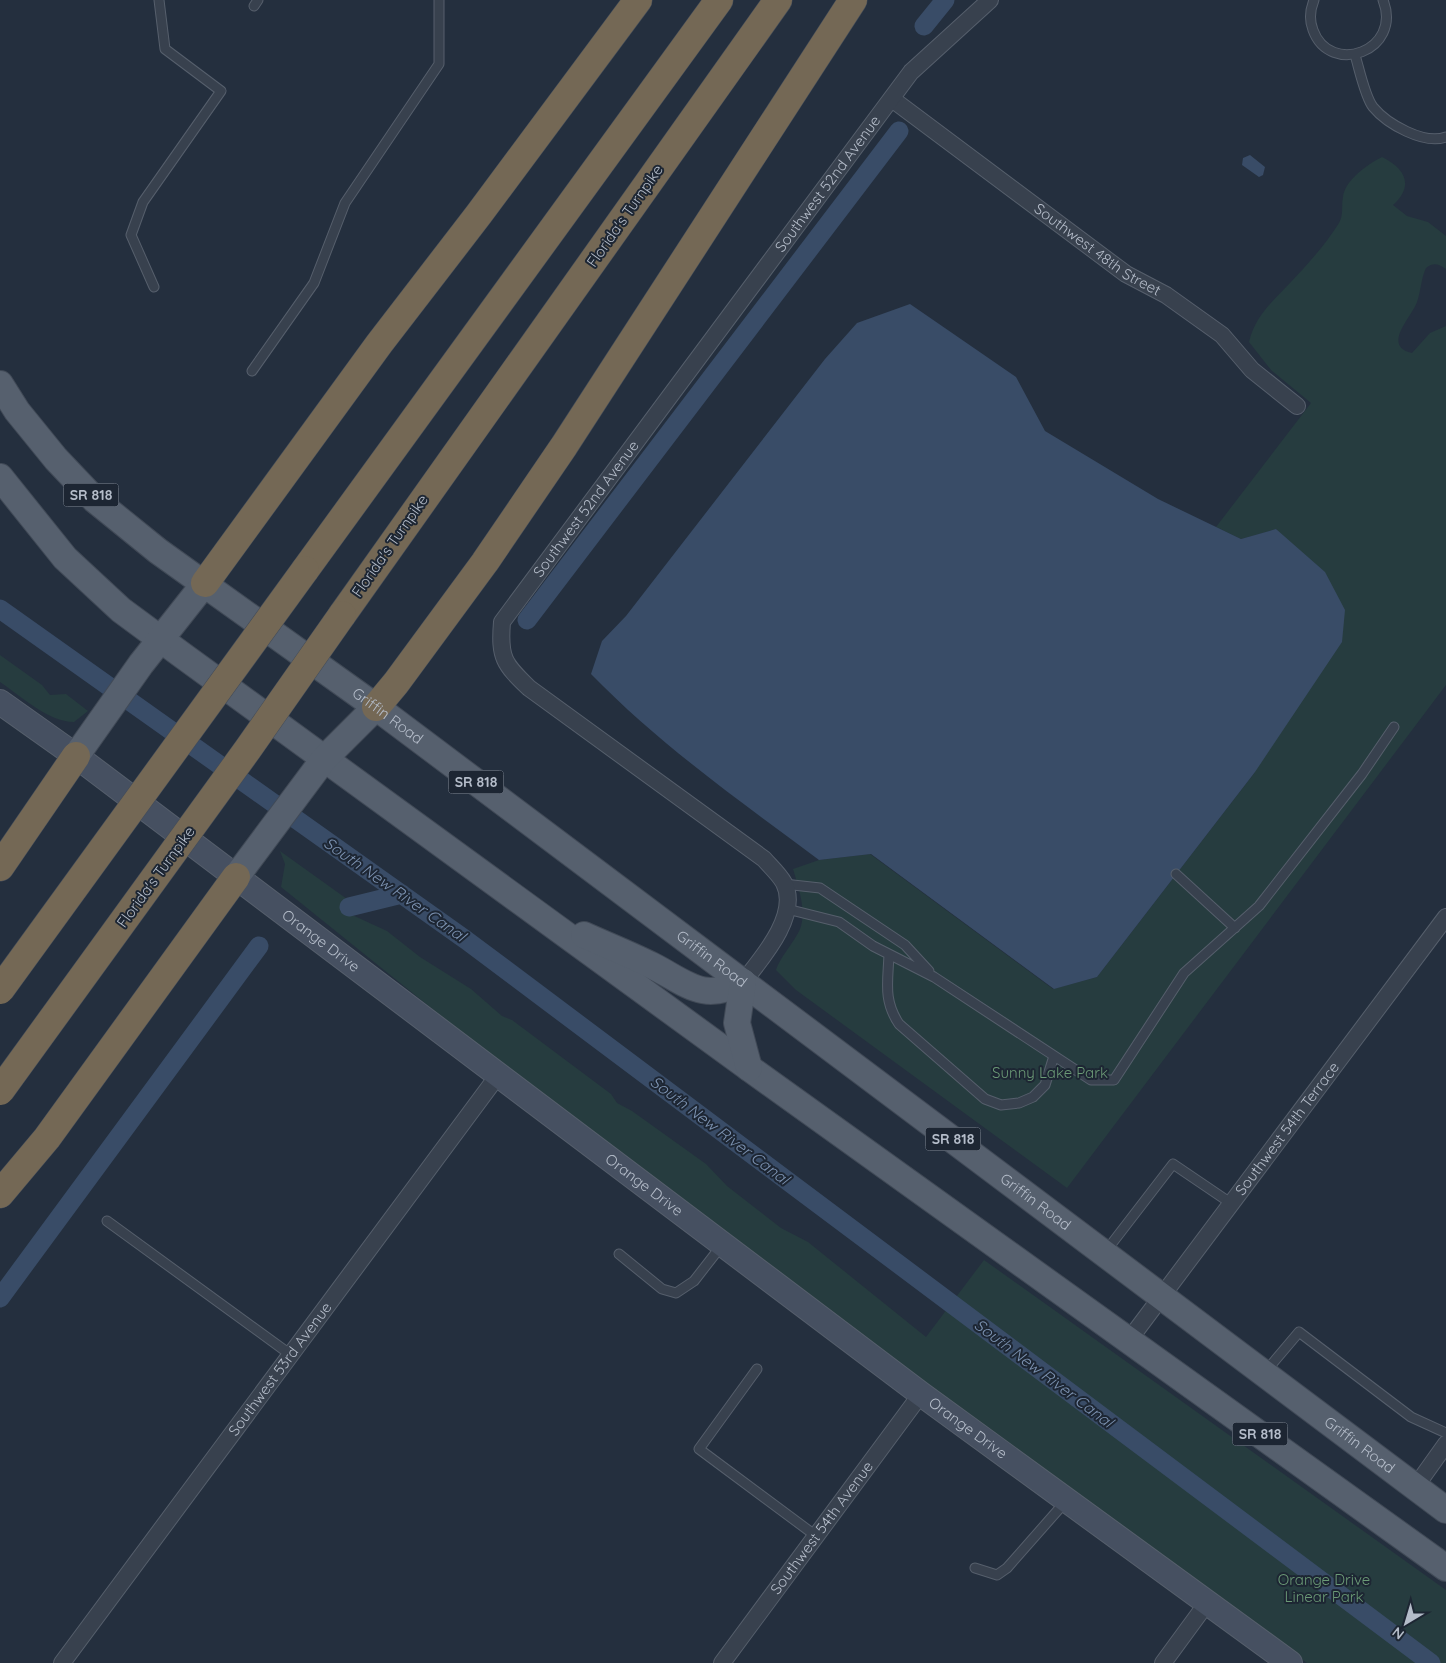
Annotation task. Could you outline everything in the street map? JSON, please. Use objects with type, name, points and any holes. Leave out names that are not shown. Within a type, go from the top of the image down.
[{"type":"highway","points":[[205,583],[379,344],[479,214],[638,0]]},
{"type":"highway","points":[[0,990],[719,0]]},
{"type":"highway","name":"Florida's Turnpike","points":[[0,1091],[248,749],[778,0]]},
{"type":"highway","points":[[376,707],[448,613],[539,484],[853,0]]},
{"type":"highway","points":[[0,867],[76,756]]},
{"type":"highway","points":[[0,1194],[47,1138],[236,877]]},
{"type":"main road","name":"Griffin Road","points":[[0,384],[17,411],[56,459],[95,500],[158,551],[376,707],[1446,1510]]},
{"type":"main road","name":"SR 818","points":[[0,477],[65,558],[115,604],[160,638],[749,1068],[1446,1568]]},
{"type":"main road","points":[[76,756],[99,721],[160,638],[205,583]]},
{"type":"main road","points":[[236,877],[304,783],[324,759],[376,707]]},
{"type":"main road","points":[[535,913],[652,966],[693,988],[717,992],[728,990],[743,982]]},
{"type":"main road","points":[[743,982],[737,1023],[749,1068]]},
{"type":"street","name":"Southwest 52nd Avenue","points":[[784,884],[764,859],[529,688],[508,668],[500,647],[502,622],[911,72],[990,0]]},
{"type":"street","name":"Southwest 48th Street","points":[[892,99],[1126,274],[1166,296],[1222,335],[1252,370],[1297,406]]},
{"type":"street","name":"Orange Drive","points":[[0,702],[76,756],[921,1394],[1290,1663]]},
{"type":"street","points":[[743,982],[774,944],[787,910],[784,884]]},
{"type":"street","name":"Southwest 54th Terrace","points":[[1129,1340],[1446,917]]},
{"type":"street","name":"Southwest 53rd Avenue","points":[[62,1663],[499,1074]]},
{"type":"street","name":"Southwest 54th Avenue","points":[[722,1663],[921,1394]]},
{"type":"street","points":[[1416,1486],[1446,1444]]},
{"type":"street","points":[[1162,1663],[1207,1603]]},
{"type":"lane","points":[[154,287],[131,235],[143,202],[220,91],[165,49],[159,0]]},
{"type":"lane","points":[[252,371],[314,283],[345,203],[439,64],[439,0]]},
{"type":"lane","points":[[1314,0],[1311,7],[1310,22],[1315,36],[1326,48],[1340,54],[1355,55],[1369,50],[1380,39],[1386,25],[1387,10],[1383,0]]},
{"type":"lane","points":[[1355,55],[1373,106],[1404,132],[1438,140],[1446,137]]},
{"type":"lane","points":[[787,910],[839,922],[874,946],[934,977],[1090,1080],[1114,1080],[1184,973],[1259,906],[1362,774],[1394,727]]},
{"type":"lane","points":[[1176,874],[1235,928]]},
{"type":"lane","points":[[784,884],[820,888],[905,945],[934,977]]},
{"type":"lane","points":[[889,954],[888,996],[890,1010],[899,1024],[985,1099],[1001,1105],[1019,1103],[1033,1097],[1045,1085],[1054,1056]]},
{"type":"lane","points":[[1105,1253],[1173,1164],[1232,1204]]},
{"type":"lane","points":[[107,1221],[291,1355]]},
{"type":"lane","points":[[618,1254],[662,1288],[676,1293],[694,1281],[722,1244]]},
{"type":"lane","points":[[1265,1373],[1299,1332],[1411,1417],[1446,1433]]},
{"type":"lane","points":[[757,1369],[699,1449],[816,1536]]},
{"type":"lane","points":[[975,1568],[997,1575],[1043,1530],[1066,1501]]},
{"type":"green space","name":"Sunny Lake Park","points":[[1382,157],[1397,167],[1402,172],[1404,178],[1404,191],[1393,205],[1407,216],[1428,222],[1446,236],[1446,269],[1436,264],[1426,268],[1417,302],[1401,331],[1399,344],[1403,349],[1412,353],[1430,333],[1446,326],[1446,685],[1067,1188],[796,990],[776,970],[801,926],[803,912],[801,897],[793,869],[819,860],[870,854],[1053,989],[1097,977],[1255,772],[1277,529],[1241,539],[1216,527],[1311,403],[1271,370],[1249,342],[1256,324],[1265,310],[1316,254],[1341,220],[1343,197],[1348,185],[1364,168]]},
{"type":"green space","points":[[0,655],[42,685],[50,695],[66,694],[88,711],[74,722],[54,718],[35,707],[0,682]]},
{"type":"green space","name":"Orange Drive Linear Park","points":[[280,851],[347,899],[350,914],[387,931],[420,957],[471,989],[502,1016],[512,1020],[611,1094],[617,1103],[632,1111],[706,1164],[727,1186],[781,1228],[808,1242],[926,1337],[984,1260],[1446,1590],[1446,1663],[1307,1663],[998,1440],[461,1032],[281,887],[285,864]]},
{"type":"water","points":[[1250,155],[1265,167],[1263,175],[1259,177],[1242,165],[1243,158]]},
{"type":"water","points":[[910,304],[1016,377],[1045,431],[1158,499],[1241,539],[1276,529],[1325,572],[1345,610],[1342,642],[1255,772],[1097,977],[1054,989],[871,854],[819,860],[730,794],[673,748],[617,700],[591,674],[602,641],[626,616],[825,359],[857,323]]},
{"type":"waterway","points":[[924,26],[945,0]]},
{"type":"waterway","points":[[527,620],[899,131]]},
{"type":"waterway","name":"South New River Canal","points":[[0,609],[466,940],[1431,1663]]},
{"type":"waterway","points":[[349,907],[402,894]]},
{"type":"waterway","points":[[0,1298],[259,946]]}]
